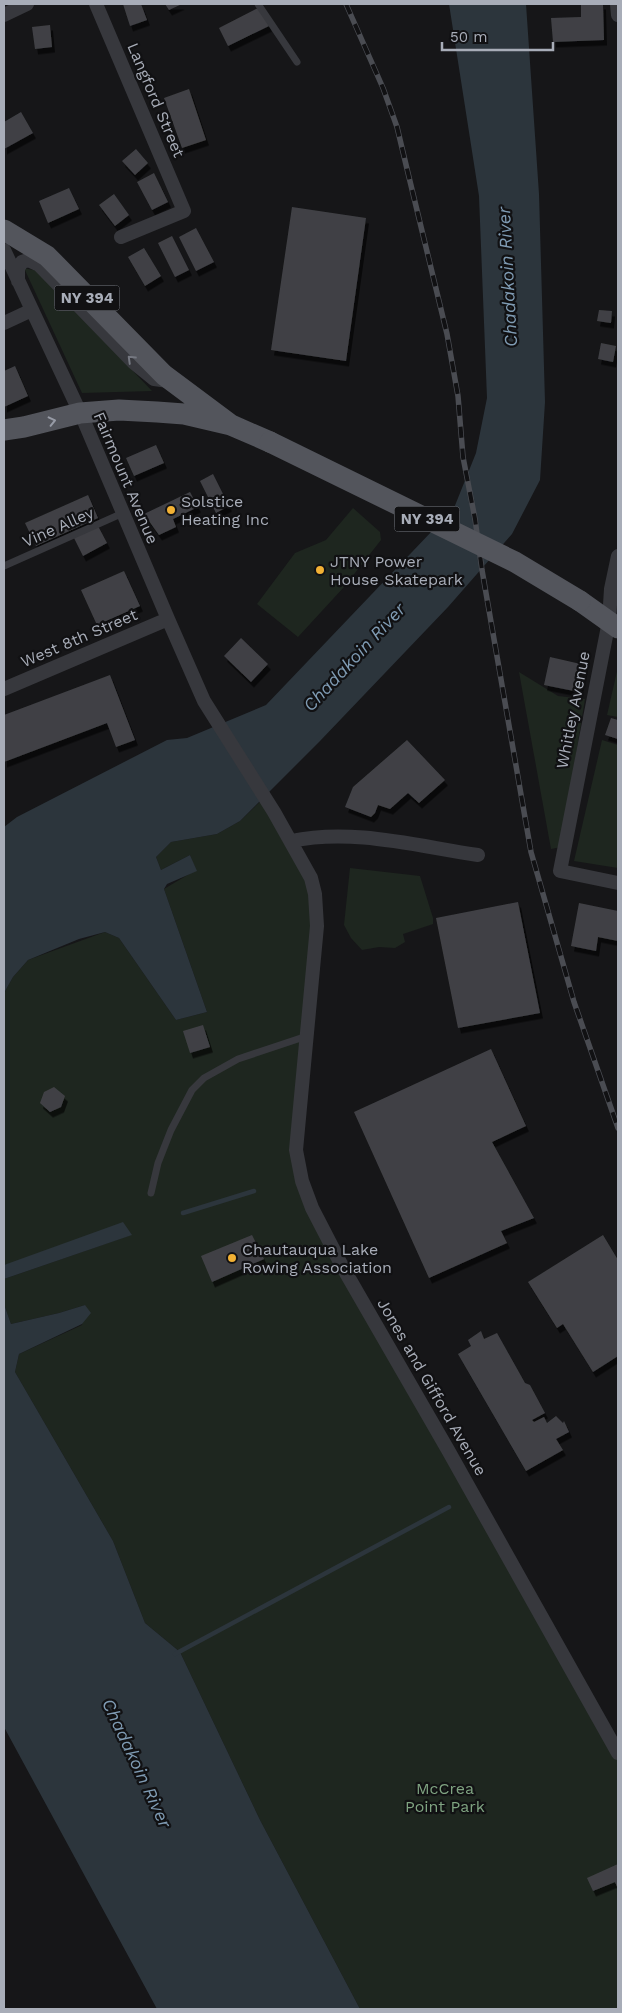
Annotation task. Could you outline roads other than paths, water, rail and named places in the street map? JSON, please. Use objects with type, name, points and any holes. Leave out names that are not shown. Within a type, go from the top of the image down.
[{"type":"main road","name":"NY 394","points":[[4,230],[47,256],[131,343],[172,382],[231,425]]},
{"type":"main road","name":"NY 394","points":[[4,430],[57,420],[80,413],[119,410],[184,414],[231,425],[270,442],[515,562],[580,601],[613,624]]},
{"type":"street","points":[[4,15],[27,4]]},
{"type":"street","name":"Langford Street","points":[[96,4],[184,211],[121,236]]},
{"type":"street","points":[[617,4],[618,14]]},
{"type":"street","name":"Fairmount Avenue","points":[[4,250],[80,413],[204,701],[291,842]]},
{"type":"street","points":[[18,281],[18,268],[22,262],[28,260],[39,265],[154,380],[172,382]]},
{"type":"street","points":[[4,323],[32,310]]},
{"type":"street","name":"Whitley Avenue","points":[[618,556],[611,589],[613,624],[560,871],[618,883]]},
{"type":"street","name":"West 8th Street","points":[[4,689],[168,619]]},
{"type":"street","points":[[291,842],[312,837],[347,836],[384,839],[478,855]]},
{"type":"street","name":"Jones and Gifford Avenue","points":[[291,842],[311,878],[315,894],[317,926],[296,1150],[302,1180],[312,1208],[342,1266],[618,1753]]},
{"type":"lane","points":[[258,4],[297,62]]},
{"type":"lane","name":"Vine Alley","points":[[4,566],[123,513]]},
{"type":"lane","points":[[151,1193],[158,1163],[171,1130],[192,1090],[204,1078],[238,1059],[307,1036]]},
{"type":"water","name":"Chadakoin River","points":[[449,4],[526,4],[539,194],[545,402],[540,480],[512,534],[448,607],[320,741],[240,821],[217,834],[171,842],[156,857],[161,870],[190,855],[197,871],[167,884],[164,889],[207,1012],[176,1020],[119,938],[105,932],[79,939],[28,960],[13,977],[4,993],[4,827],[17,817],[167,740],[187,738],[266,705],[454,508],[476,453],[487,398],[479,196]]},
{"type":"water","points":[[123,1222],[132,1235],[4,1279],[4,1265]]},
{"type":"water","name":"Chadakoin River","points":[[4,1304],[11,1324],[85,1305],[91,1313],[82,1324],[19,1354],[15,1372],[113,1541],[145,1623],[180,1652],[260,1820],[360,2009],[157,2009],[4,1727]]},
{"type":"waterway","points":[[183,1213],[254,1191]]},
{"type":"waterway","points":[[175,1654],[449,1507]]},
{"type":"railway","points":[[346,4],[383,88],[397,127],[447,334],[458,396],[463,457],[531,852],[574,1002],[618,1128]]},
{"type":"place","name":"Solstice Heating Inc","points":[[171,510]]},
{"type":"place","name":"JTNY Power House Skatepark","points":[[320,570]]},
{"type":"place","name":"Chautauqua Lake Rowing Association","points":[[232,1258]]},
{"type":"park label","name":"McCrea Point Park","points":[[445,1797]]}]
